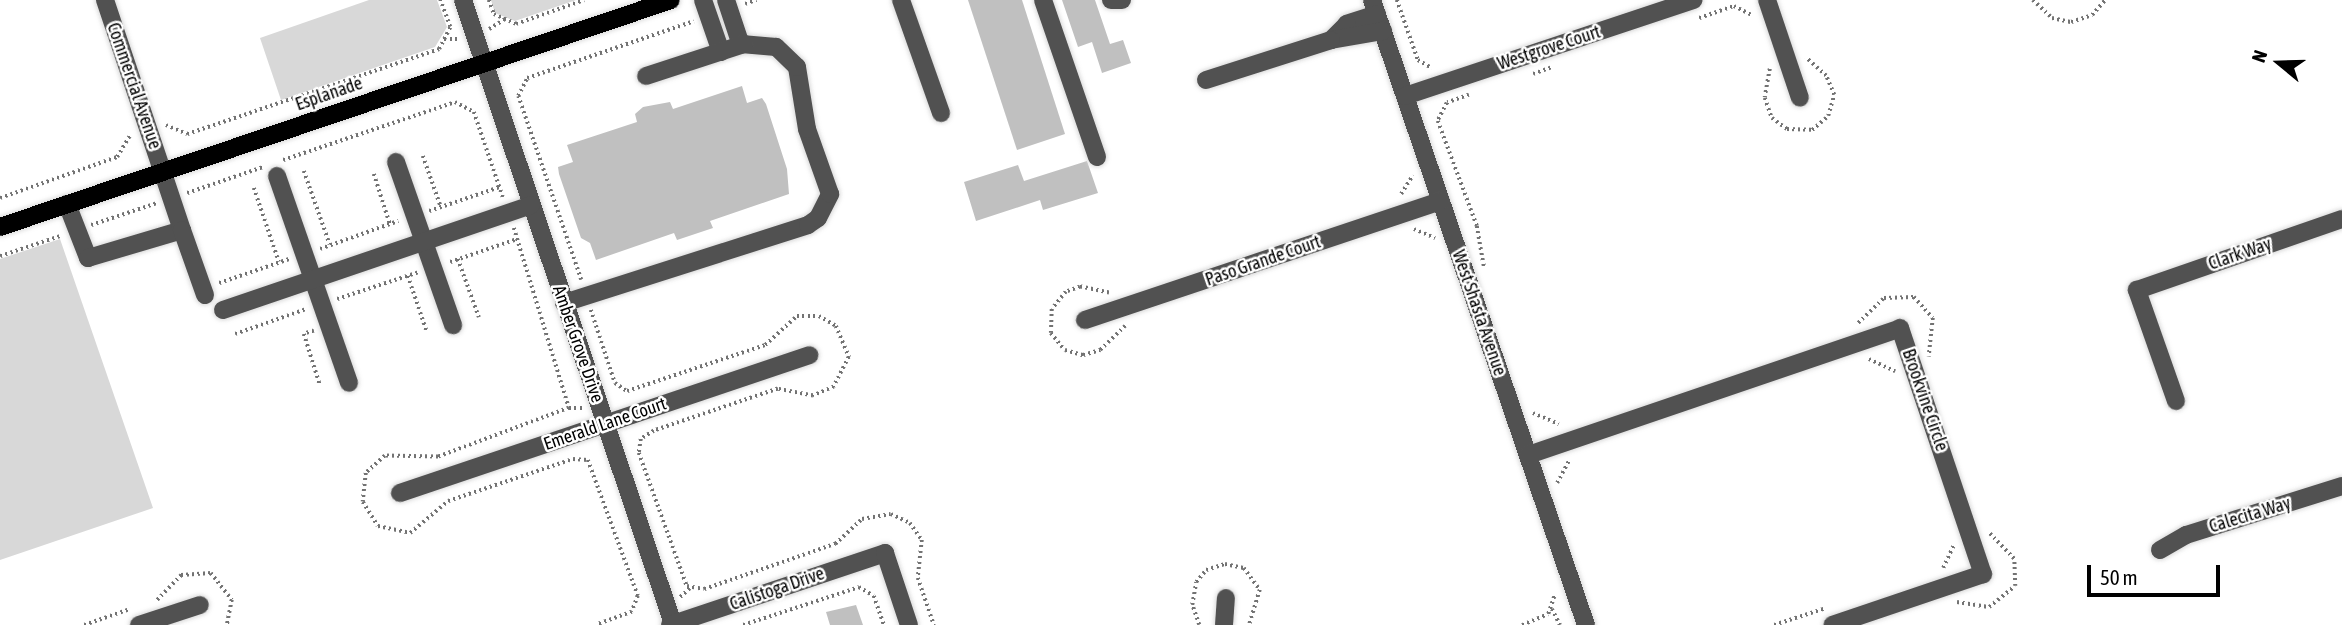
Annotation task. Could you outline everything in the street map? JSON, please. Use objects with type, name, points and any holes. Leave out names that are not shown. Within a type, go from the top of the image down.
[{"type":"main road","name":"Esplanade","points":[[0,227],[671,0]]},
{"type":"street","name":"Commercial Avenue","points":[[105,0],[205,295]]},
{"type":"street","name":"Amber Grove Drive","points":[[463,0],[671,624]]},
{"type":"street","points":[[901,0],[941,113]]},
{"type":"street","points":[[1043,0],[1097,157]]},
{"type":"street","points":[[1111,0],[1122,0]]},
{"type":"street","name":"Westgrove Court","points":[[1405,96],[1693,0]]},
{"type":"street","points":[[1767,0],[1800,98]]},
{"type":"street","points":[[727,5],[741,45]]},
{"type":"street","points":[[706,8],[721,51]]},
{"type":"street","points":[[1206,80],[1331,40],[1378,15]]},
{"type":"street","name":"West Shasta Avenue","points":[[1378,15],[1585,625]]},
{"type":"street","points":[[564,303],[808,225],[824,209],[829,181],[807,129],[797,66],[776,47],[741,45],[646,76]]},
{"type":"street","points":[[396,162],[453,325]]},
{"type":"street","points":[[277,176],[314,279],[315,308],[349,383]]},
{"type":"street","name":"Paso Grande Court","points":[[1085,320],[1441,201]]},
{"type":"street","points":[[67,204],[88,258],[182,230]]},
{"type":"street","points":[[223,310],[531,205]]},
{"type":"street","name":"Clark Way","points":[[2176,401],[2137,290],[2342,219]]},
{"type":"street","name":"Brookvine Circle","points":[[1528,455],[1900,328],[1983,574],[1832,625]]},
{"type":"street","name":"Emerald Lane Court","points":[[400,493],[809,355]]},
{"type":"street","name":"Calecita Way","points":[[2160,550],[2186,535],[2342,486]]},
{"type":"street","name":"Calistoga Drive","points":[[671,624],[885,553],[909,625]]},
{"type":"street","points":[[1224,625],[1226,598]]},
{"type":"street","points":[[139,625],[200,605]]},
{"type":"path","points":[[163,118],[173,131],[187,134],[439,49],[450,27],[440,0]]},
{"type":"path","points":[[489,0],[494,14],[516,24],[584,0]]},
{"type":"path","points":[[727,5],[756,0]]},
{"type":"path","points":[[1398,0],[1418,61],[1436,69]]},
{"type":"path","points":[[2033,0],[2052,18],[2071,22],[2092,15],[2105,0]]},
{"type":"path","points":[[1694,20],[1734,6],[1756,22]]},
{"type":"path","points":[[706,8],[527,78],[518,96],[612,376],[627,391],[765,345],[797,316],[819,316],[836,326],[849,357],[834,387],[813,396],[779,389],[654,431],[641,439],[639,453],[687,586],[704,589],[835,544],[862,519],[891,514],[910,523],[922,540],[918,578],[934,625]]},
{"type":"path","points":[[1768,60],[1768,112],[1787,130],[1812,130],[1828,116],[1834,95],[1803,50]]},
{"type":"path","points":[[1520,78],[1556,66]]},
{"type":"path","points":[[1483,90],[1447,103],[1438,121],[1477,226],[1485,271]]},
{"type":"path","points":[[0,256],[455,102],[474,112],[509,213],[569,408],[438,457],[385,456],[366,473],[363,502],[378,526],[410,533],[448,501],[573,459],[588,460],[638,596],[632,612],[597,625]]},
{"type":"path","points":[[0,198],[121,155],[130,131]]},
{"type":"path","points":[[423,156],[440,207]]},
{"type":"path","points":[[1396,197],[1411,184],[1411,166]]},
{"type":"path","points":[[304,171],[330,245]]},
{"type":"path","points":[[374,174],[390,224]]},
{"type":"path","points":[[219,283],[500,187]]},
{"type":"path","points":[[254,188],[279,263]]},
{"type":"path","points":[[1406,231],[1430,233],[1440,252]]},
{"type":"path","points":[[235,334],[517,239]]},
{"type":"path","points":[[458,259],[479,317]]},
{"type":"path","points":[[408,276],[427,332]]},
{"type":"path","points":[[1115,293],[1080,287],[1066,292],[1052,309],[1055,340],[1071,353],[1088,355],[1139,321]]},
{"type":"path","points":[[1854,326],[1884,298],[1914,298],[1933,318],[1932,366]]},
{"type":"path","points":[[317,327],[304,334],[320,385]]},
{"type":"path","points":[[1861,362],[1873,358],[1894,369],[1898,381]]},
{"type":"path","points":[[1530,405],[1534,416],[1555,425],[1566,422]]},
{"type":"path","points":[[1561,494],[1557,482],[1568,460],[1578,457]]},
{"type":"path","points":[[1948,604],[1989,607],[2015,586],[2014,559],[1986,524]]},
{"type":"path","points":[[1934,571],[1944,567],[1952,538]]},
{"type":"path","points":[[1553,585],[1552,609],[1560,625]]},
{"type":"path","points":[[744,625],[859,587],[871,592],[884,625]]},
{"type":"path","points":[[1774,625],[1826,608]]},
{"type":"path","points":[[1522,625],[1552,609]]},
{"type":"shaded area","points":[[369,0],[437,0],[447,27],[435,47],[281,100],[260,38]]},
{"type":"shaded area","points":[[491,0],[576,0],[515,21],[495,13]]},
{"type":"shaded area","points":[[60,239],[153,508],[0,560],[0,259]]},
{"type":"building","points":[[968,0],[1022,0],[1065,134],[1017,150]]},
{"type":"building","points":[[1062,0],[1095,0],[1110,44],[1123,40],[1131,63],[1102,73],[1092,42],[1078,47]]},
{"type":"building","points":[[742,86],[747,103],[762,98],[766,104],[787,169],[789,194],[710,221],[713,228],[677,240],[674,233],[596,260],[590,243],[581,238],[559,174],[558,167],[573,162],[567,145],[637,122],[635,114],[643,107],[670,102],[673,109]]},
{"type":"building","points":[[1087,161],[1098,193],[1043,210],[1040,200],[976,221],[964,182],[1018,165],[1024,181]]},
{"type":"building","points":[[856,605],[863,625],[830,625],[826,612]]}]
